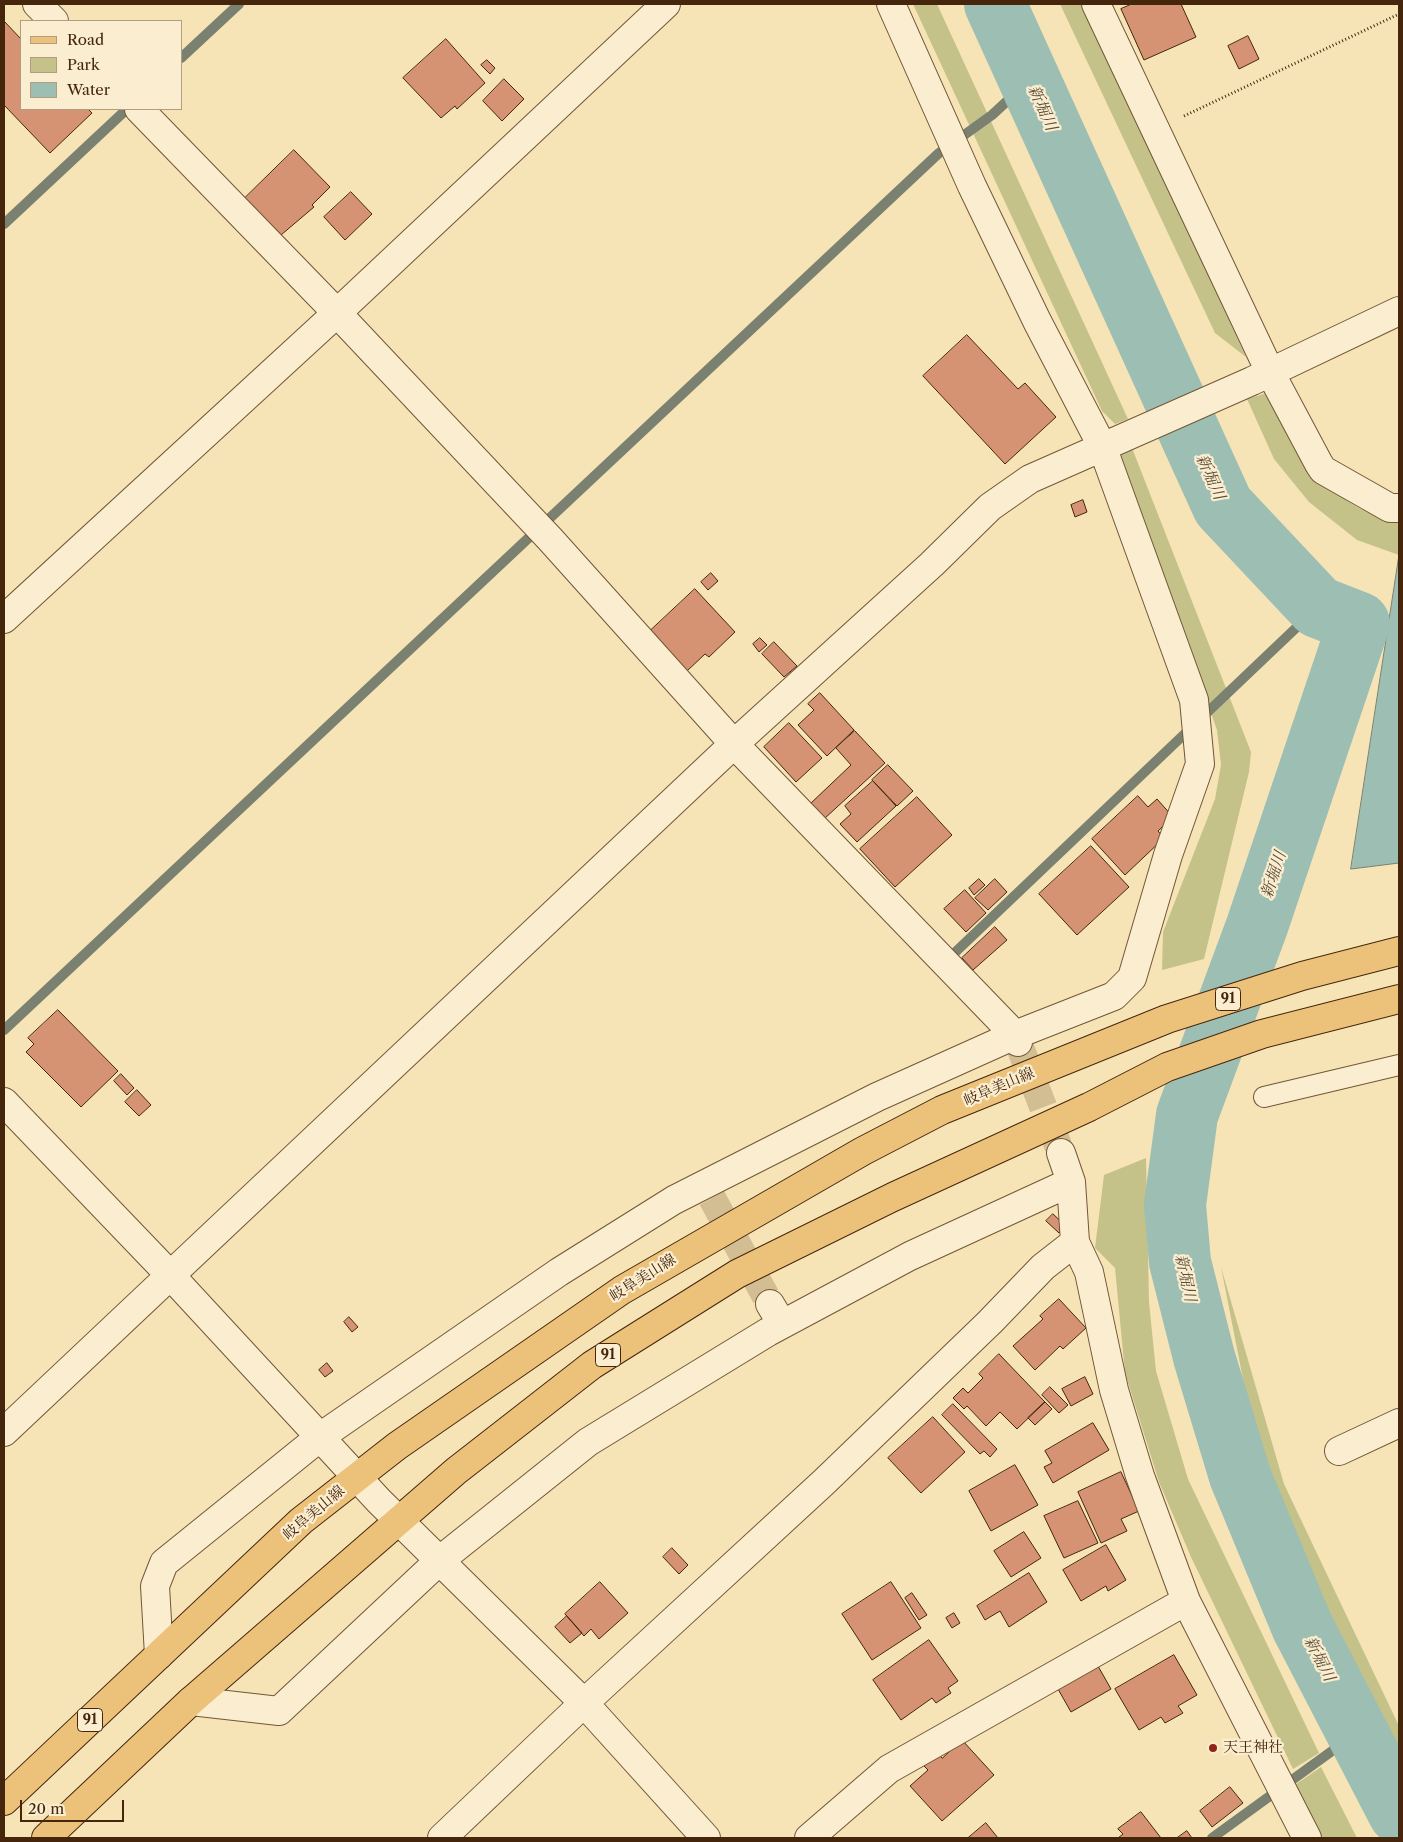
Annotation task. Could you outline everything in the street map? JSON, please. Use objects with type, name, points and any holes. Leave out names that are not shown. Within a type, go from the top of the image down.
[{"type":"main road","name":"岐阜美山線","points":[[4,1801],[301,1521],[397,1446],[622,1290],[863,1151],[942,1110],[1167,1019],[1302,976],[1399,951]]},
{"type":"main road","name":"91","points":[[46,1838],[191,1701],[456,1471],[592,1365],[737,1274],[893,1196],[1089,1107],[1167,1067],[1262,1034],[1399,999]]},
{"type":"street","points":[[37,4],[53,20]]},
{"type":"street","points":[[4,619],[337,313],[666,4]]},
{"type":"street","points":[[159,1656],[154,1586],[164,1563],[320,1437],[559,1272],[674,1200],[708,1191],[877,1097],[1017,1039],[1114,996],[1132,978],[1168,855],[1200,764],[1194,700],[1109,443],[1037,321],[976,195],[891,4]]},
{"type":"street","points":[[1096,4],[1154,130],[1261,376],[1323,470],[1390,508],[1399,508]]},
{"type":"street","points":[[140,110],[337,313],[550,539],[734,744],[1017,1039]]},
{"type":"street","points":[[4,1432],[734,744],[932,564],[990,507],[1030,479],[1261,376],[1399,311]]},
{"type":"street","points":[[4,1102],[171,1276],[398,1521],[584,1703],[706,1838]]},
{"type":"street","points":[[1061,1153],[1071,1182],[1075,1242],[1088,1272],[1114,1390],[1140,1476],[1186,1601],[1307,1838]]},
{"type":"street","points":[[191,1701],[279,1711],[439,1561],[588,1442],[776,1314],[910,1256],[1071,1182]]},
{"type":"street","points":[[442,1838],[584,1703],[831,1475],[990,1322],[1043,1267],[1075,1242]]},
{"type":"street","points":[[1339,1452],[1399,1423]]},
{"type":"street","points":[[809,1838],[888,1769],[1186,1601]]},
{"type":"lane","points":[[1264,1097],[1399,1065]]},
{"type":"path","points":[[1154,130],[1399,14]]},
{"type":"green space","points":[[913,4],[937,4],[1128,419],[1115,424],[1102,411]]},
{"type":"green space","points":[[1060,4],[1084,4],[1246,357],[1215,333]]},
{"type":"green space","points":[[1267,393],[1305,455],[1335,491],[1353,505],[1375,515],[1399,520],[1399,555],[1357,540],[1309,502],[1274,459],[1247,399]]},
{"type":"green space","points":[[1132,448],[1251,752],[1249,772],[1204,959],[1162,970],[1163,932],[1215,799],[1221,765],[1217,730],[1120,456]]},
{"type":"green space","points":[[1146,1158],[1149,1302],[1156,1371],[1188,1479],[1319,1753],[1293,1769],[1191,1557],[1159,1482],[1125,1373],[1115,1268],[1095,1248],[1104,1175]]},
{"type":"green space","points":[[1221,1267],[1284,1484],[1399,1726],[1399,1760],[1260,1466]]},
{"type":"green space","points":[[1321,1767],[1357,1838],[1316,1838],[1289,1789]]},
{"type":"water","points":[[1399,555],[1399,863],[1351,869]]},
{"type":"building","points":[[1132,4],[1181,4],[1196,37],[1144,60],[1121,9]]},
{"type":"building","points":[[4,21],[20,38],[20,110],[89,110],[92,113],[50,153],[4,105]]},
{"type":"building","points":[[1248,36],[1259,59],[1239,69],[1228,46]]},
{"type":"building","points":[[446,39],[485,83],[457,109],[455,106],[441,118],[403,78]]},
{"type":"building","points":[[487,60],[495,68],[490,74],[481,65]]},
{"type":"building","points":[[504,79],[524,99],[502,121],[483,101]]},
{"type":"building","points":[[294,150],[330,187],[312,205],[314,207],[281,235],[245,198]]},
{"type":"building","points":[[351,192],[372,214],[345,240],[324,217]]},
{"type":"building","points":[[967,335],[1018,389],[1025,383],[1056,417],[1005,464],[923,376]]},
{"type":"building","points":[[1083,500],[1087,512],[1075,517],[1071,505]]},
{"type":"building","points":[[711,573],[718,581],[708,590],[701,582]]},
{"type":"building","points":[[695,589],[735,632],[709,657],[705,654],[687,671],[649,632]]},
{"type":"building","points":[[760,638],[767,645],[759,652],[753,644]]},
{"type":"building","points":[[774,642],[797,666],[784,677],[762,654]]},
{"type":"building","points":[[820,693],[854,730],[827,756],[798,725],[814,710],[808,704]]},
{"type":"building","points":[[789,723],[822,758],[796,782],[764,747]]},
{"type":"building","points":[[855,731],[885,763],[824,819],[810,804],[851,765],[836,748]]},
{"type":"building","points":[[888,765],[913,791],[897,806],[872,780]]},
{"type":"building","points":[[873,781],[896,806],[857,842],[840,824],[851,814],[845,806]]},
{"type":"building","points":[[1138,796],[1148,807],[1157,799],[1173,817],[1158,831],[1164,838],[1125,875],[1092,839]]},
{"type":"building","points":[[917,797],[952,835],[895,887],[860,849]]},
{"type":"building","points":[[1091,846],[1129,887],[1077,935],[1039,894]]},
{"type":"building","points":[[979,879],[985,885],[974,895],[969,888]]},
{"type":"building","points":[[995,879],[1007,892],[988,910],[975,898]]},
{"type":"building","points":[[965,890],[986,913],[966,932],[944,909]]},
{"type":"building","points":[[995,927],[1007,940],[973,970],[962,958]]},
{"type":"building","points":[[58,1010],[118,1071],[81,1107],[26,1052],[34,1044],[28,1038]]},
{"type":"building","points":[[121,1074],[134,1088],[127,1095],[114,1081]]},
{"type":"building","points":[[137,1090],[151,1105],[139,1116],[125,1102]]},
{"type":"building","points":[[1053,1214],[1066,1226],[1059,1233],[1046,1221]]},
{"type":"building","points":[[1059,1299],[1086,1328],[1063,1349],[1060,1346],[1035,1370],[1013,1346],[1043,1319],[1040,1316]]},
{"type":"building","points":[[349,1317],[358,1327],[352,1332],[344,1322]]},
{"type":"building","points":[[999,1354],[1045,1402],[1017,1429],[1000,1412],[986,1426],[967,1406],[964,1409],[953,1398],[963,1388],[968,1393],[983,1378],[979,1374]]},
{"type":"building","points":[[327,1363],[333,1371],[325,1377],[319,1370]]},
{"type":"building","points":[[1085,1377],[1093,1394],[1071,1406],[1062,1389]]},
{"type":"building","points":[[1050,1387],[1068,1405],[1059,1413],[1042,1395]]},
{"type":"building","points":[[1045,1402],[1052,1409],[1035,1425],[1028,1418]]},
{"type":"building","points":[[953,1404],[997,1449],[990,1457],[984,1451],[980,1454],[942,1415]]},
{"type":"building","points":[[933,1417],[965,1452],[921,1493],[888,1458]]},
{"type":"building","points":[[1093,1423],[1109,1450],[1053,1483],[1044,1467],[1052,1463],[1045,1451]]},
{"type":"building","points":[[1015,1465],[1038,1505],[991,1531],[969,1491]]},
{"type":"building","points":[[1121,1472],[1139,1511],[1121,1519],[1127,1531],[1101,1543],[1078,1492]]},
{"type":"building","points":[[1078,1501],[1098,1543],[1064,1558],[1044,1516]]},
{"type":"building","points":[[1024,1532],[1041,1558],[1011,1577],[994,1551]]},
{"type":"building","points":[[1106,1545],[1126,1580],[1108,1591],[1106,1586],[1081,1601],[1063,1570]]},
{"type":"building","points":[[672,1548],[688,1565],[679,1574],[663,1557]]},
{"type":"building","points":[[1029,1573],[1047,1602],[1009,1627],[1000,1611],[985,1620],[977,1606]]},
{"type":"building","points":[[600,1582],[628,1613],[599,1639],[591,1629],[584,1636],[565,1614]]},
{"type":"building","points":[[891,1582],[921,1628],[872,1660],[842,1614]]},
{"type":"building","points":[[912,1593],[927,1615],[919,1620],[905,1598]]},
{"type":"building","points":[[954,1613],[960,1623],[952,1628],[946,1618]]},
{"type":"building","points":[[567,1616],[582,1633],[570,1643],[555,1627]]},
{"type":"building","points":[[929,1640],[958,1681],[948,1688],[951,1693],[936,1703],[932,1698],[901,1720],[873,1680]]},
{"type":"building","points":[[1174,1655],[1197,1695],[1178,1706],[1183,1713],[1165,1723],[1161,1717],[1139,1730],[1115,1689]]},
{"type":"building","points":[[1094,1659],[1111,1689],[1071,1712],[1054,1682]]},
{"type":"building","points":[[962,1740],[994,1775],[942,1821],[910,1786],[928,1770],[924,1766],[938,1753],[942,1758]]},
{"type":"building","points":[[1230,1787],[1243,1803],[1212,1827],[1200,1811]]},
{"type":"building","points":[[1141,1812],[1161,1838],[1118,1838],[1123,1834],[1118,1829]]},
{"type":"building","points":[[986,1823],[998,1838],[968,1838]]},
{"type":"building","points":[[1187,1831],[1192,1838],[1177,1838]]},
{"type":"waterway","points":[[182,57],[239,4]]},
{"type":"waterway","name":"新堀川","points":[[995,4],[1223,506],[1318,607],[1359,623],[1257,926],[1187,1115],[1175,1205],[1180,1262],[1204,1357],[1240,1476],[1302,1626],[1399,1813]]},
{"type":"waterway","points":[[4,1030],[939,153],[992,115],[1030,80]]},
{"type":"waterway","points":[[4,224],[126,110]]},
{"type":"waterway","points":[[946,961],[1318,607]]},
{"type":"waterway","points":[[1212,1838],[1343,1743]]},
{"type":"tunnel","points":[[1018,1042],[1061,1153]]},
{"type":"tunnel","points":[[712,1198],[770,1304]]},
{"type":"place","name":"天王神社","points":[[1213,1748]]}]
